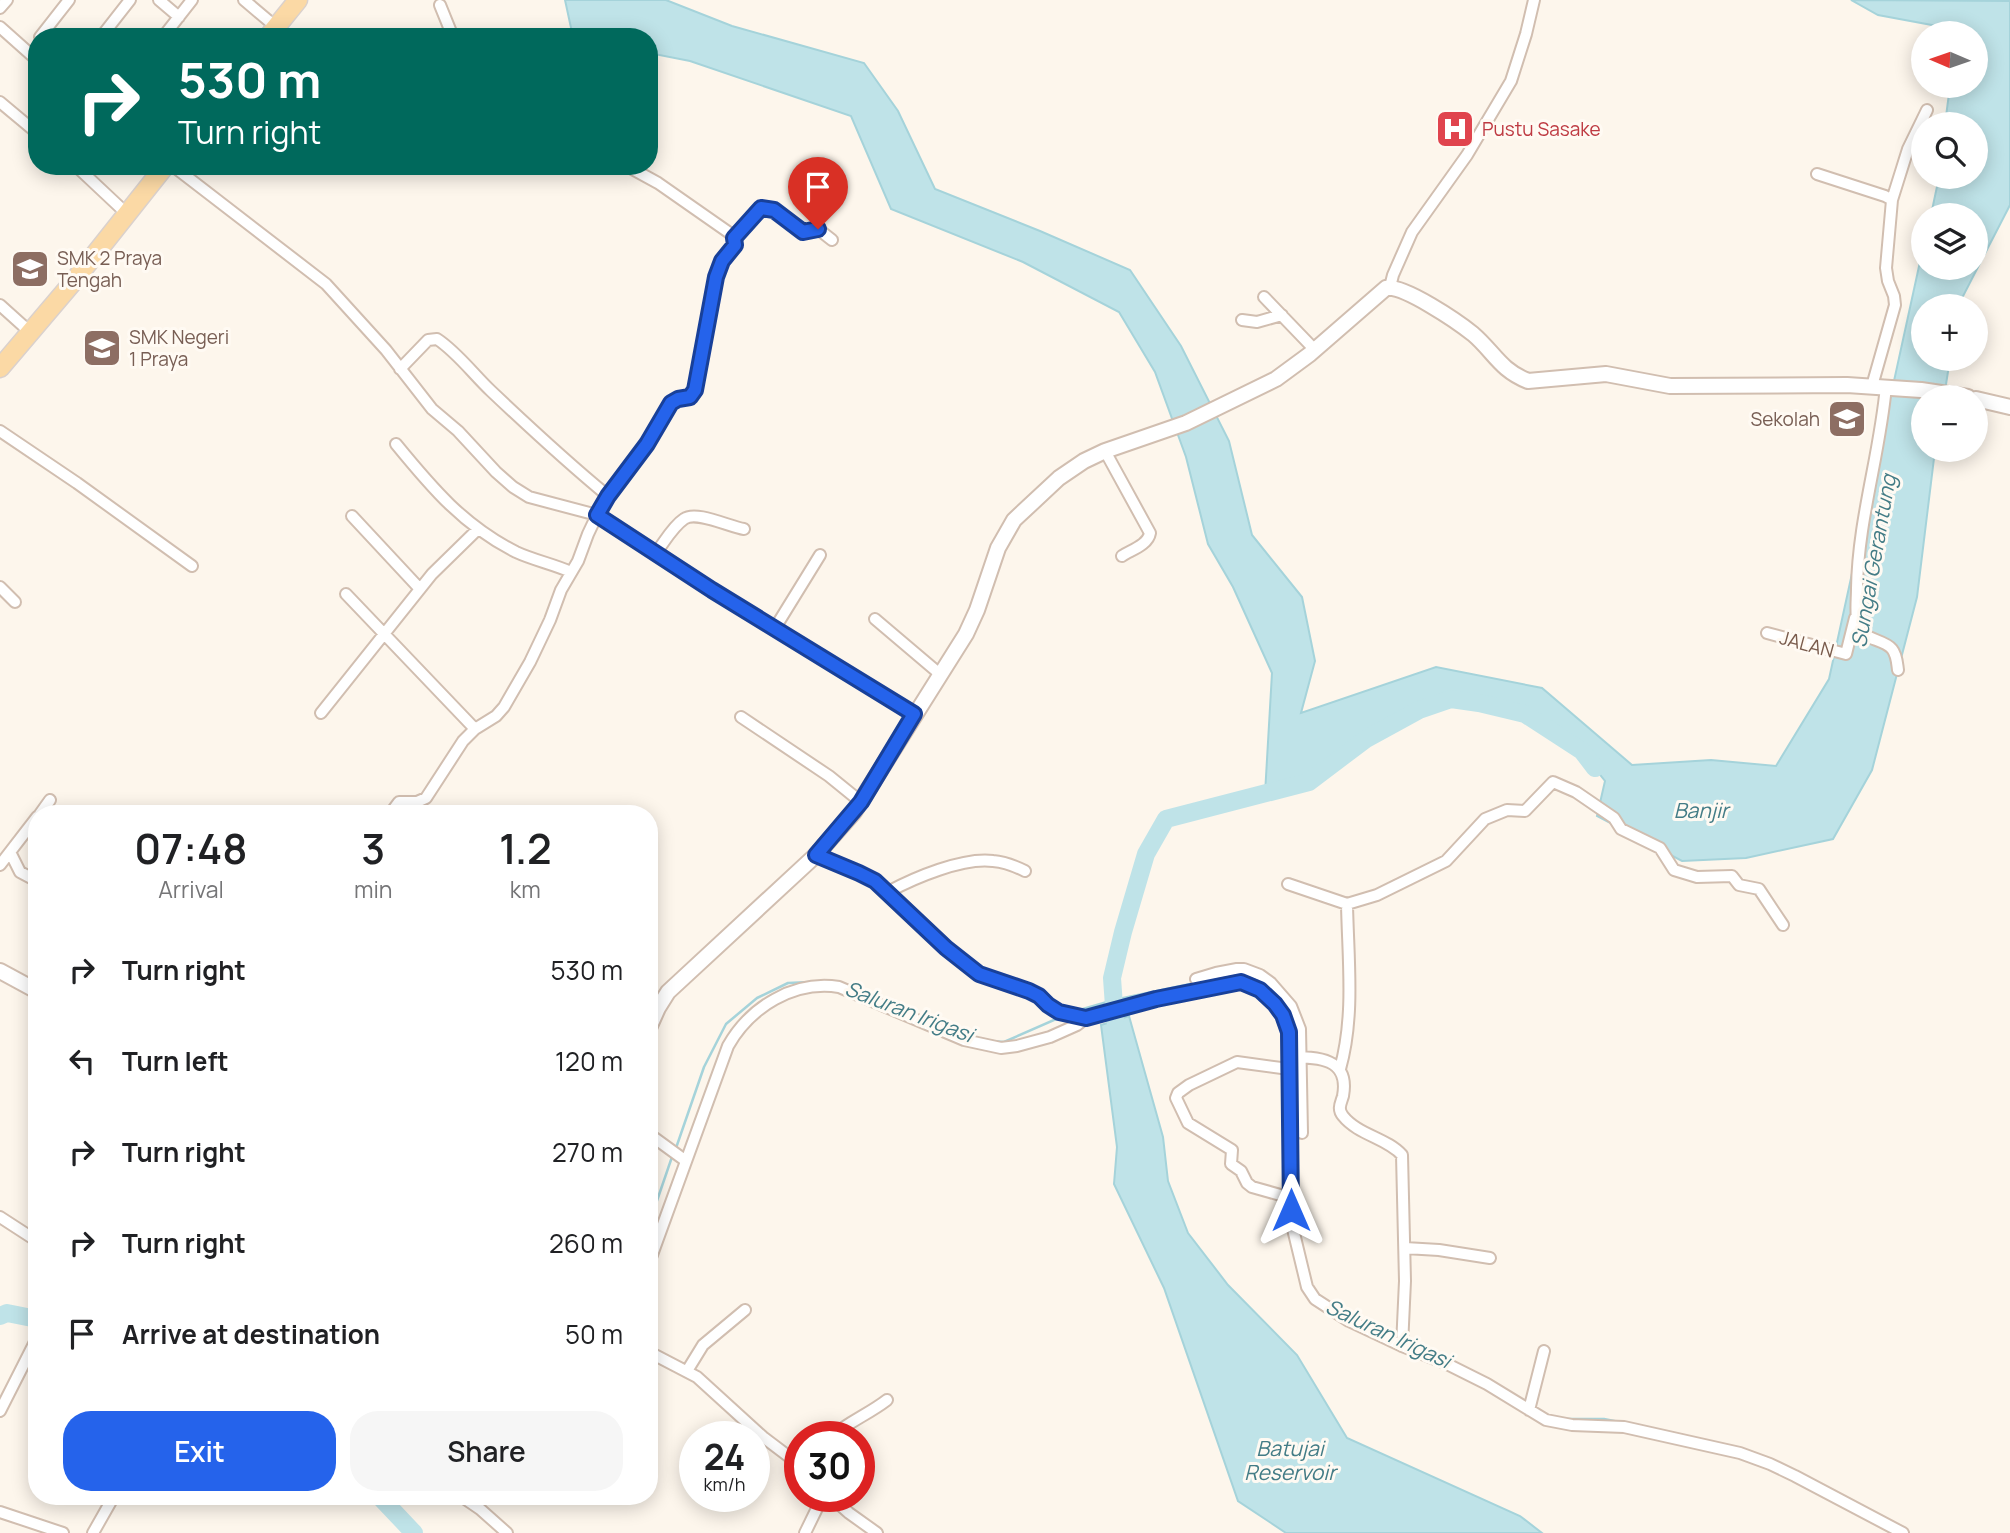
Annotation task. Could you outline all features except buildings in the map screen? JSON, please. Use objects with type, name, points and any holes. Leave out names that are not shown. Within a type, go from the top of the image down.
[{"type":"main road","points":[[275,28],[298,0]]},
{"type":"main road","points":[[0,368],[157,175]]},
{"type":"street","points":[[0,8],[6,0]]},
{"type":"street","points":[[46,28],[69,0]]},
{"type":"street","points":[[108,28],[130,0]]},
{"type":"street","points":[[159,0],[178,17]]},
{"type":"street","points":[[170,28],[192,0]]},
{"type":"street","points":[[243,0],[268,28]]},
{"type":"street","points":[[1390,287],[1412,232],[1468,153],[1511,81],[1524,44],[1534,0]]},
{"type":"street","points":[[440,5],[449,28]]},
{"type":"street","points":[[0,27],[27,52]]},
{"type":"street","points":[[0,102],[28,125]]},
{"type":"street","points":[[1898,670],[1894,650],[1864,634],[1858,625],[1857,565],[1868,488],[1880,439],[1882,386],[1895,304],[1886,268],[1892,201],[1908,149],[1927,110]]},
{"type":"street","points":[[1817,174],[1885,196],[1892,201]]},
{"type":"street","points":[[86,175],[126,213]]},
{"type":"street","points":[[185,175],[326,284],[386,350],[432,408],[513,487],[529,497],[597,515],[655,554],[914,714]]},
{"type":"street","points":[[396,805],[404,801],[420,802],[428,796],[453,755],[475,729],[500,712],[522,678],[561,590],[578,561],[608,496],[647,444],[671,403],[690,397],[695,390],[716,277],[722,261],[735,245],[734,238],[643,175]]},
{"type":"street","points":[[734,238],[757,211],[764,208],[779,213],[803,232],[818,229],[832,240]]},
{"type":"street","points":[[658,1007],[668,992],[816,855],[861,802],[966,634],[998,548],[1014,520],[1059,478],[1084,461],[1105,451],[1186,424],[1276,379],[1315,350],[1383,290],[1390,287],[1406,290],[1416,296],[1471,332],[1499,363],[1528,381],[1606,374],[1670,386],[1813,384],[1911,389]]},
{"type":"street","points":[[1264,297],[1315,350]]},
{"type":"street","points":[[0,305],[30,332]]},
{"type":"street","points":[[1242,320],[1257,322],[1282,315]]},
{"type":"street","points":[[400,369],[428,340],[437,339],[558,454],[608,496]]},
{"type":"street","points":[[1988,402],[2010,407]]},
{"type":"street","points":[[0,431],[192,566]]},
{"type":"street","points":[[396,444],[450,506],[478,529],[522,555],[571,572]]},
{"type":"street","points":[[1105,451],[1150,533],[1144,543],[1122,556]]},
{"type":"street","points":[[352,516],[420,589]]},
{"type":"street","points":[[655,554],[688,516],[698,516],[744,529]]},
{"type":"street","points":[[321,713],[437,569],[478,529]]},
{"type":"street","points":[[775,628],[820,555]]},
{"type":"street","points":[[0,587],[15,602]]},
{"type":"street","points":[[345,594],[475,729]]},
{"type":"street","name":"JALAN","points":[[1767,633],[1846,654],[1857,612]]},
{"type":"street","points":[[875,619],[941,675]]},
{"type":"street","points":[[741,717],[829,776],[861,802]]},
{"type":"street","points":[[1288,884],[1347,904],[1377,895],[1446,861],[1485,819],[1507,810],[1525,811],[1553,782],[1576,792],[1614,818],[1621,829],[1660,848],[1674,870],[1697,877],[1732,876],[1739,885],[1759,889],[1783,925]]},
{"type":"street","points":[[46,805],[50,800]]},
{"type":"street","points":[[0,865],[28,829]]},
{"type":"street","points":[[10,852],[20,872],[28,876]]},
{"type":"street","points":[[816,855],[859,873],[888,892],[916,921],[970,968],[991,979],[1037,995],[1052,1008],[1088,1017]]},
{"type":"street","points":[[888,892],[934,871],[973,862],[992,860],[1025,871]]},
{"type":"street","points":[[1340,1069],[1349,1021],[1347,904]]},
{"type":"street","points":[[0,971],[28,986]]},
{"type":"street","points":[[1195,979],[1217,979],[1254,986],[1268,996],[1279,1009],[1287,1026],[1295,1057],[1301,1133]]},
{"type":"street","points":[[658,1238],[732,1039],[747,1020],[790,991],[817,986],[839,987],[964,1040],[1001,1048],[1050,1037],[1088,1017],[1217,979]]},
{"type":"street","points":[[1295,1057],[1327,1061],[1336,1065],[1344,1081],[1340,1106],[1343,1116],[1395,1149],[1402,1157],[1405,1248],[1402,1342]]},
{"type":"street","points":[[1295,1057],[1289,1069],[1293,1229],[1304,1279],[1310,1293],[1325,1306],[1349,1321],[1402,1342],[1530,1406],[1546,1420],[1624,1427],[1740,1453],[1795,1476],[1903,1533]]},
{"type":"street","points":[[1289,1069],[1237,1062],[1189,1084],[1176,1098],[1188,1123],[1232,1150],[1231,1164],[1241,1171],[1247,1184],[1292,1198]]},
{"type":"street","points":[[658,1141],[686,1161]]},
{"type":"street","points":[[0,1217],[28,1235]]},
{"type":"street","points":[[1405,1248],[1490,1258]]},
{"type":"street","points":[[687,1371],[703,1345],[745,1310]]},
{"type":"street","points":[[1530,1406],[1544,1351]]},
{"type":"street","points":[[0,1410],[28,1356]]},
{"type":"street","points":[[658,1357],[687,1371],[784,1453]]},
{"type":"street","points":[[854,1421],[887,1400]]},
{"type":"street","points":[[93,1533],[109,1505]]},
{"type":"street","points":[[475,1505],[507,1533]]},
{"type":"street","points":[[0,1512],[62,1533]]},
{"type":"street","points":[[804,1533],[815,1512]]},
{"type":"street","points":[[848,1512],[877,1533]]},
{"type":"water","name":"Banjir","points":[[565,0],[666,0],[732,26],[864,63],[898,111],[935,189],[1130,270],[1181,346],[1229,441],[1252,535],[1302,597],[1315,661],[1301,713],[1436,667],[1542,688],[1632,765],[1711,760],[1776,766],[1829,679],[1911,303],[1911,371],[1948,371],[1946,385],[1911,385],[1911,462],[1934,462],[1917,597],[1872,770],[1833,839],[1746,858],[1682,861],[1597,816],[1605,781],[1581,751],[1525,714],[1451,699],[1419,710],[1366,739],[1309,782],[1265,794],[1272,673],[1233,587],[1208,544],[1186,457],[1155,372],[1119,312],[1023,262],[891,209],[851,116],[690,61],[658,55],[658,28],[571,28]]},
{"type":"water","points":[[1851,0],[2010,1],[2010,205],[1988,248],[1988,203],[1934,203],[1936,189],[1988,189],[1988,112],[1947,112],[1948,98],[1988,98],[1988,21],[1911,21],[1878,15]]},
{"type":"water","points":[[1916,280],[1971,280],[1964,294],[1913,294]]},
{"type":"water","name":"Batujai Reservoir","points":[[1129,1016],[1163,1137],[1168,1181],[1188,1233],[1228,1285],[1297,1355],[1347,1438],[1520,1516],[1542,1533],[1286,1533],[1238,1501],[1164,1288],[1114,1184],[1117,1147],[1101,1025]]},
{"type":"waterway","name":"Sungai Gerantung","points":[[1115,1020],[1112,978],[1123,932],[1146,854],[1166,819],[1309,782],[1366,739],[1419,710],[1451,699],[1525,714],[1582,751],[1595,768]]},
{"type":"waterway","name":"Saluran Irigasi","points":[[1209,980],[1230,978]]},
{"type":"waterway","name":"Saluran Irigasi","points":[[676,1148],[704,1067],[726,1024],[757,998],[788,983],[810,982]]},
{"type":"waterway","name":"Saluran Irigasi","points":[[1076,1011],[1195,983]]},
{"type":"waterway","name":"Saluran Irigasi","points":[[991,1041],[1004,1042],[1063,1016]]},
{"type":"waterway","name":"Saluran Irigasi","points":[[658,1198],[673,1154]]},
{"type":"waterway","points":[[0,1316],[7,1313],[28,1317]]},
{"type":"waterway","name":"Saluran Irigasi","points":[[1567,1419],[1604,1419],[1619,1422]]},
{"type":"waterway","points":[[388,1505],[414,1533]]},
{"type":"place","name":"Pustu Sasake","points":[[1455,129]]},
{"type":"place","name":"SMK 2 Praya Tengah","points":[[30,269]]},
{"type":"place","name":"SMK Negeri 1 Praya","points":[[102,348]]},
{"type":"place","name":"Sekolah","points":[[1847,419]]},
{"type":"route","points":[[818,229],[803,232],[774,210],[761,208],[734,238],[736,243],[722,261],[716,277],[695,390],[690,397],[671,403],[647,444],[597,515],[712,590],[914,714],[861,802],[816,855],[875,881],[970,968],[991,979],[1029,991],[1055,1010],[1086,1018],[1237,981],[1254,986],[1268,996],[1279,1009],[1289,1032],[1291,1210]]}]
